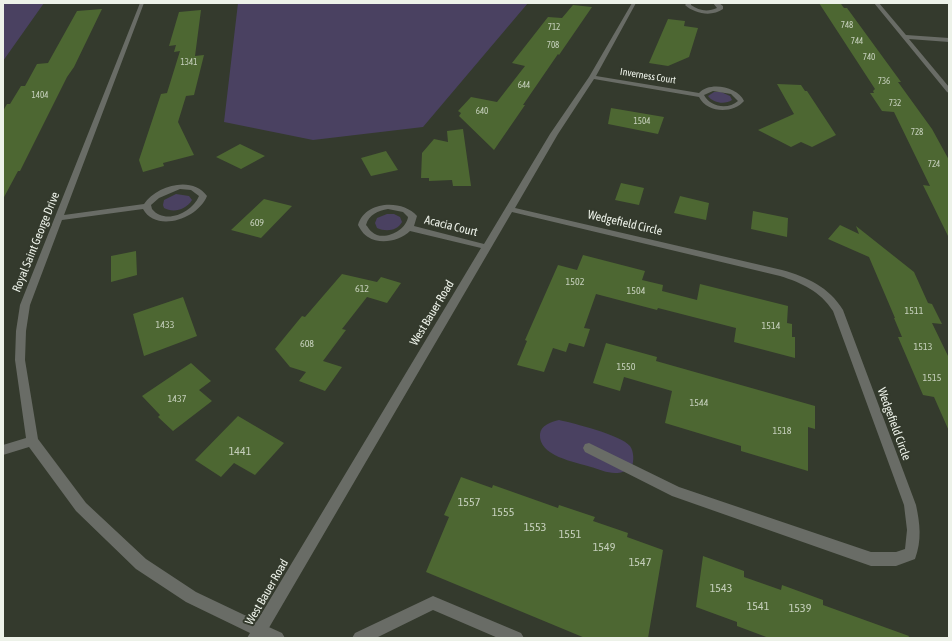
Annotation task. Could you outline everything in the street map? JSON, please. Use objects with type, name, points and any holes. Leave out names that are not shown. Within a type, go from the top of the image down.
[{"type":"street","name":"Royal Saint George Drive","points":[[142,3],[60,218],[25,305],[21,331],[20,360],[32,441],[82,507],[141,564],[191,596],[258,634],[277,638]]},
{"type":"street","name":"West Bauer Road","points":[[258,634],[554,134],[592,77],[634,3]]},
{"type":"street","points":[[682,3],[689,3],[692,9],[710,12],[720,9],[720,6],[715,3]]},
{"type":"street","points":[[876,3],[949,91]]},
{"type":"street","points":[[905,37],[949,40]]},
{"type":"street","name":"Inverness Court","points":[[592,77],[701,95]]},
{"type":"street","name":"Inverness Court","points":[[712,89],[726,90],[737,95],[741,101],[735,106],[722,107],[704,101],[701,95],[703,92],[712,89]]},
{"type":"street","points":[[60,218],[148,206],[156,196],[176,188],[189,187],[196,189],[201,192],[203,196],[199,206],[185,215],[176,218],[158,217],[152,215],[148,211],[148,206]]},
{"type":"street","name":"Acacia Court","points":[[410,228],[413,223],[413,218],[410,213],[396,207],[380,208],[372,211],[366,215],[362,225],[368,233],[382,238],[398,236],[410,228],[487,247]]},
{"type":"street","name":"Wedgefield Circle","points":[[510,209],[782,273],[801,279],[818,288],[830,298],[838,310],[910,505],[914,524],[914,543],[910,554],[896,559],[871,559],[676,492],[589,448]]},
{"type":"street","points":[[3,450],[32,441]]},
{"type":"street","points":[[360,638],[433,603],[516,638]]},
{"type":"shaded area","points":[[3,3],[44,3],[3,61]]},
{"type":"shaded area","points":[[238,3],[528,3],[423,127],[313,140],[224,122]]},
{"type":"shaded area","points":[[714,92],[721,92],[730,96],[732,100],[723,103],[716,102],[708,96]]},
{"type":"shaded area","points":[[176,194],[189,196],[192,200],[179,210],[168,210],[164,208],[164,200]]},
{"type":"shaded area","points":[[387,214],[394,214],[400,217],[402,222],[400,225],[391,230],[377,228],[375,223],[377,218]]},
{"type":"shaded area","points":[[559,420],[596,430],[625,442],[630,446],[633,453],[632,467],[622,472],[609,472],[567,460],[551,453],[541,442],[540,434],[544,426]]},
{"type":"building","points":[[819,3],[841,4],[844,8],[847,8],[901,82],[898,82],[932,129],[949,160],[949,238],[923,185],[930,186],[894,112],[882,111],[870,93],[874,93],[873,91],[875,89]]},
{"type":"building","points":[[573,5],[592,7],[523,105],[525,105],[494,150],[459,116],[461,113],[458,111],[471,97],[497,102],[525,66],[512,63],[548,17],[562,18]]},
{"type":"building","points":[[102,9],[74,67],[67,77],[20,171],[18,171],[3,199],[3,111],[7,104],[10,104],[21,86],[25,86],[37,64],[48,63],[77,11]]},
{"type":"building","points":[[201,10],[195,56],[204,55],[194,95],[186,96],[178,122],[194,155],[163,163],[164,166],[143,172],[139,160],[161,94],[167,93],[180,51],[174,52],[176,45],[169,46],[179,12]]},
{"type":"building","points":[[668,19],[685,21],[684,26],[698,28],[689,57],[668,66],[649,63]]},
{"type":"building","points":[[777,84],[801,85],[805,91],[807,91],[836,135],[812,147],[801,142],[791,147],[758,130],[794,114]]},
{"type":"building","points":[[611,108],[664,117],[658,134],[608,124]]},
{"type":"building","points":[[463,129],[471,186],[453,186],[452,180],[429,181],[429,178],[421,178],[422,153],[434,139],[448,142],[447,131]]},
{"type":"building","points":[[240,144],[265,156],[241,169],[216,157]]},
{"type":"building","points":[[386,151],[398,170],[371,176],[361,158]]},
{"type":"building","points":[[621,183],[644,188],[639,205],[615,200]]},
{"type":"building","points":[[680,196],[709,203],[706,220],[674,213]]},
{"type":"building","points":[[264,199],[292,206],[261,238],[231,230]]},
{"type":"building","points":[[753,211],[788,218],[787,237],[751,229]]},
{"type":"building","points":[[840,225],[859,234],[856,226],[914,272],[928,303],[932,304],[942,324],[932,323],[949,358],[949,431],[934,397],[923,395],[898,337],[902,337],[869,257],[828,239]]},
{"type":"building","points":[[136,251],[137,275],[111,282],[111,256]]},
{"type":"building","points":[[583,255],[645,271],[642,280],[663,285],[662,291],[697,300],[700,284],[788,306],[787,323],[792,324],[792,337],[795,337],[795,358],[734,342],[736,328],[596,294],[584,328],[590,329],[584,347],[569,343],[566,352],[553,348],[544,372],[517,365],[527,341],[525,340],[558,265],[577,270]]},
{"type":"building","points":[[342,274],[377,282],[381,277],[401,283],[387,303],[367,297],[342,329],[346,330],[323,361],[342,367],[325,391],[299,381],[306,372],[290,367],[275,349],[302,316],[305,317]]},
{"type":"building","points":[[183,297],[197,336],[144,356],[133,314]]},
{"type":"building","points":[[606,343],[657,357],[656,361],[815,406],[815,429],[808,427],[808,471],[741,451],[741,446],[665,423],[672,391],[624,377],[620,391],[593,383]]},
{"type":"building","points":[[191,363],[211,381],[199,390],[212,401],[173,431],[158,417],[160,415],[142,396]]},
{"type":"building","points":[[238,416],[284,443],[255,475],[234,463],[221,477],[195,460]]},
{"type":"building","points":[[461,477],[492,488],[493,485],[558,508],[559,505],[595,517],[593,521],[628,533],[627,537],[663,550],[648,638],[585,638],[426,572],[449,517],[444,515]]},
{"type":"building","points":[[703,556],[744,571],[744,577],[781,590],[782,585],[823,600],[823,605],[909,636],[908,638],[769,638],[737,626],[737,622],[696,607]]}]
